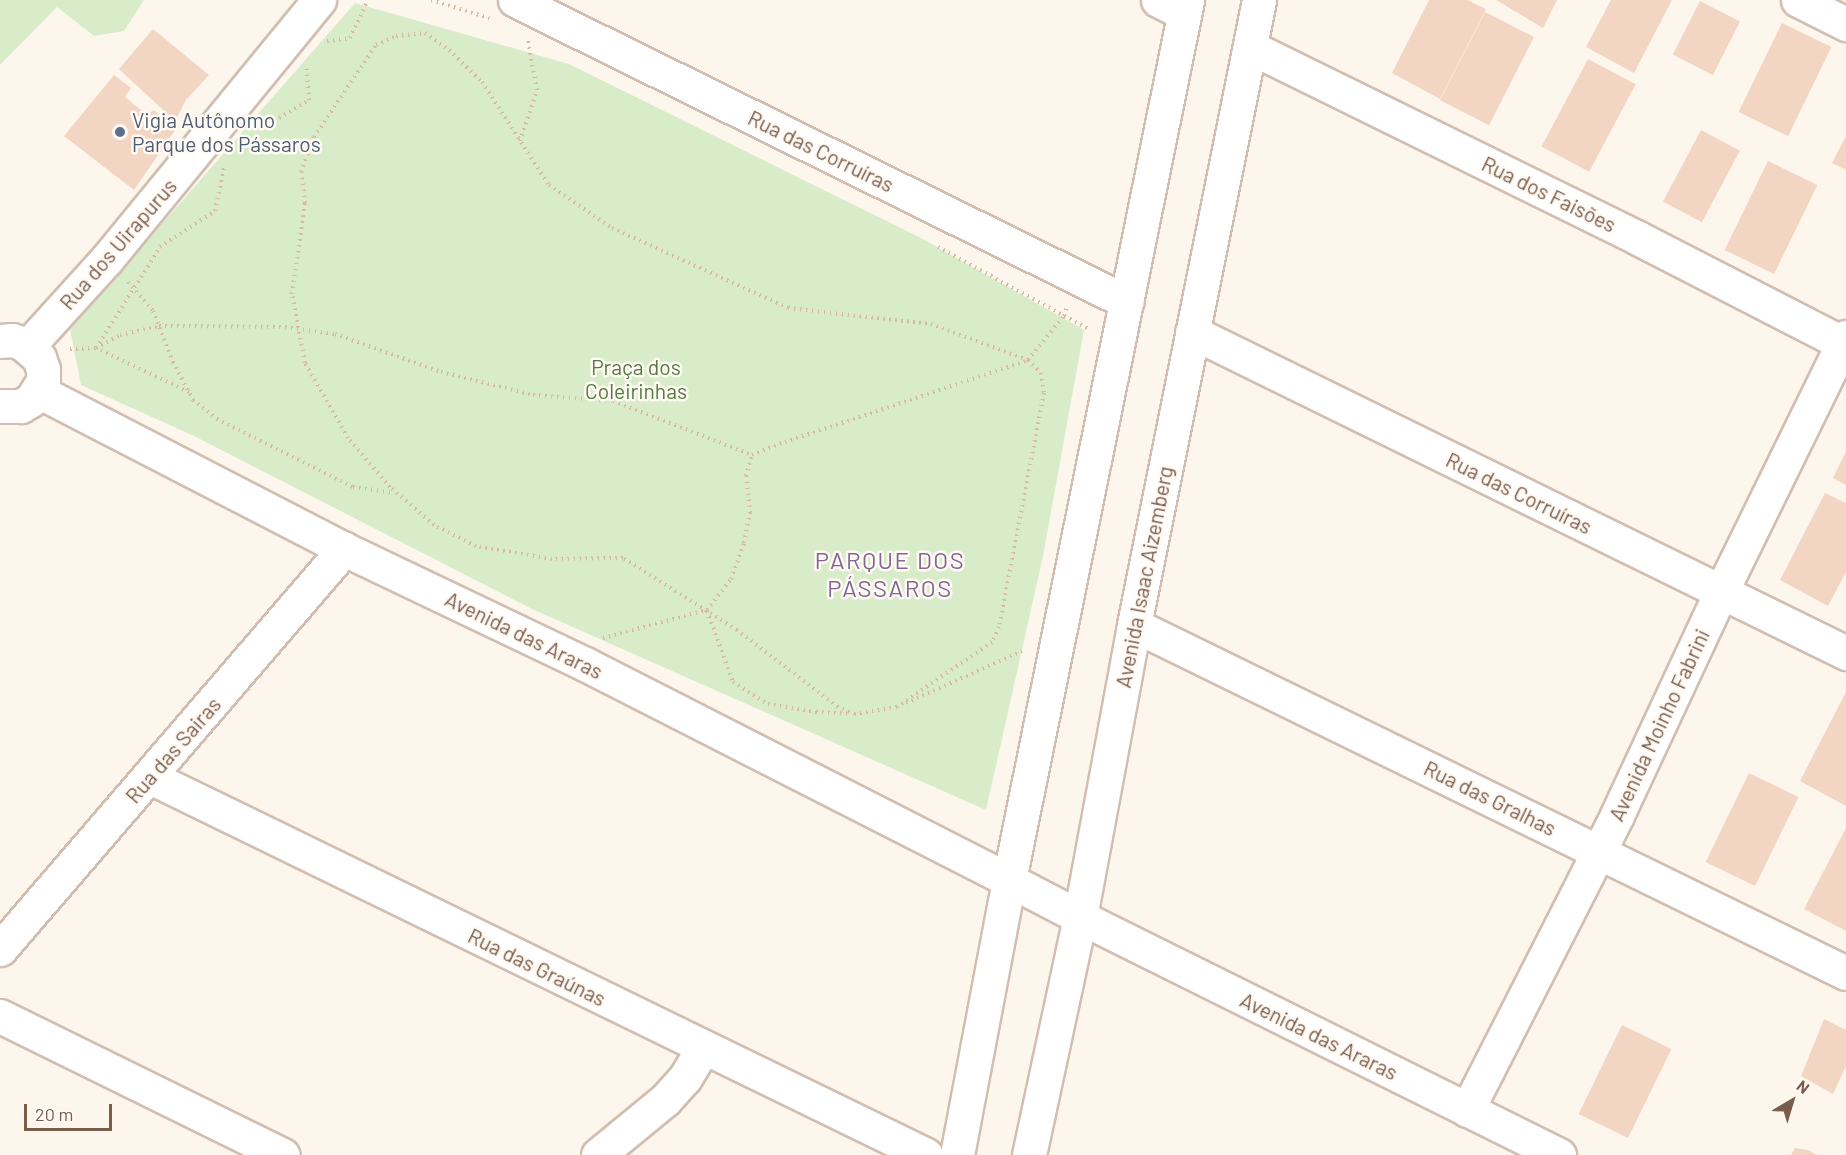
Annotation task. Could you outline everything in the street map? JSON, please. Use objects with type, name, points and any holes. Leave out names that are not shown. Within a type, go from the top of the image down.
[{"type":"street","name":"Rua dos Uirapurus","points":[[0,406],[21,406],[32,400],[27,362],[107,259],[320,0]]},
{"type":"street","name":"Avenida Isaac Aizemberg","points":[[1029,1155],[1080,917],[1134,625],[1259,0]]},
{"type":"street","points":[[1798,0],[1846,24]]},
{"type":"street","points":[[957,1155],[1009,880],[1127,302],[1176,4]]},
{"type":"street","name":"Rua das Corruíras","points":[[514,10],[1127,302]]},
{"type":"street","name":"Rua dos Faisões","points":[[1250,47],[1845,342]]},
{"type":"street","name":"Rua das Corruíras","points":[[1192,332],[1846,653]]},
{"type":"street","name":"Avenida Moinho Fabrini","points":[[1467,1110],[1599,851],[1721,592],[1845,342]]},
{"type":"street","name":"Avenida das Araras","points":[[27,362],[344,549],[585,664],[1080,917],[1559,1155]]},
{"type":"street","name":"Rua das Sairas","points":[[0,949],[344,549]]},
{"type":"street","name":"Rua das Gralhas","points":[[1134,625],[1846,973]]},
{"type":"street","name":"Rua das Graúnas","points":[[150,777],[926,1155]]},
{"type":"street","points":[[0,1016],[283,1155]]},
{"type":"street","points":[[598,1155],[665,1100],[685,1078],[704,1048]]},
{"type":"path","points":[[316,43],[350,38],[368,0]]},
{"type":"path","points":[[431,0],[514,10],[526,30],[537,90],[520,141]]},
{"type":"path","points":[[855,714],[838,707],[771,654],[707,610],[623,558],[552,559],[476,546],[434,525],[397,494],[348,438],[305,363],[292,294],[305,203],[301,172],[315,137],[376,45],[396,36],[425,33],[449,50],[482,82],[549,185],[612,228],[788,308],[931,324],[1028,360],[1041,373],[1044,393],[999,627],[992,642],[897,706]]},
{"type":"path","points":[[253,122],[274,121],[309,100],[305,56]]},
{"type":"path","points":[[96,348],[160,247],[215,211],[224,166]]},
{"type":"path","points":[[928,241],[1096,333]]},
{"type":"path","points":[[27,362],[69,349],[96,348],[120,335],[159,327],[299,329],[335,334],[441,372],[533,394],[613,400],[752,455],[1028,360],[1064,316],[1075,276]]},
{"type":"path","points":[[127,281],[153,311],[193,400],[217,419],[353,487],[397,494]]},
{"type":"path","points":[[96,348],[189,393]]},
{"type":"path","points":[[585,664],[603,637],[707,610],[731,579],[744,543],[750,513],[746,476],[752,455]]},
{"type":"path","points":[[707,610],[733,682],[768,704],[816,712],[855,714],[897,706],[1032,646]]},
{"type":"green space","points":[[0,0],[144,0],[124,31],[94,36],[57,7],[0,65]]},
{"type":"green space","name":"Praça dos Coleirinhas","points":[[355,3],[569,64],[923,239],[1084,330],[1043,556],[986,810],[532,609],[194,436],[81,385],[70,329]]},
{"type":"building","points":[[1429,0],[1467,0],[1486,9],[1440,99],[1392,73]]},
{"type":"building","points":[[1496,0],[1557,0],[1543,28]]},
{"type":"building","points":[[1611,0],[1672,0],[1634,73],[1586,47]]},
{"type":"building","points":[[1700,1],[1740,21],[1713,75],[1673,54]]},
{"type":"building","points":[[1485,12],[1534,37],[1489,125],[1440,100]]},
{"type":"building","points":[[1782,23],[1831,47],[1788,136],[1739,112]]},
{"type":"building","name":"Vigia Autônomo Parque dos Pássaros","points":[[153,29],[209,75],[186,100],[175,121],[119,69]]},
{"type":"building","points":[[1588,59],[1636,84],[1589,172],[1542,146]]},
{"type":"building","name":"Vigia Autônomo Parque dos Pássaros","points":[[114,75],[131,88],[125,97],[147,115],[154,110],[176,129],[134,190],[64,136]]},
{"type":"building","points":[[1701,130],[1740,151],[1702,222],[1663,202]]},
{"type":"building","points":[[1846,136],[1846,170],[1832,163]]},
{"type":"building","points":[[1768,161],[1817,185],[1774,274],[1725,250]]},
{"type":"building","points":[[1846,451],[1846,485],[1833,478]]},
{"type":"building","points":[[1825,493],[1846,503],[1846,572],[1828,606],[1780,580]]},
{"type":"building","points":[[1846,692],[1846,806],[1800,781]]},
{"type":"building","points":[[1749,773],[1798,797],[1755,886],[1706,862]]},
{"type":"building","points":[[1846,828],[1846,931],[1804,909]]},
{"type":"building","points":[[1824,1019],[1846,1030],[1846,1066],[1833,1094],[1801,1076]]},
{"type":"building","points":[[1622,1025],[1671,1049],[1628,1138],[1579,1114]]},
{"type":"building","points":[[1795,1148],[1808,1150],[1817,1155],[1791,1155]]},
{"type":"place","name":"Vigia Autônomo Parque dos Pássaros","points":[[120,132]]},
{"type":"district","name":"PARQUE DOS PÁSSAROS","points":[[890,574]]}]
